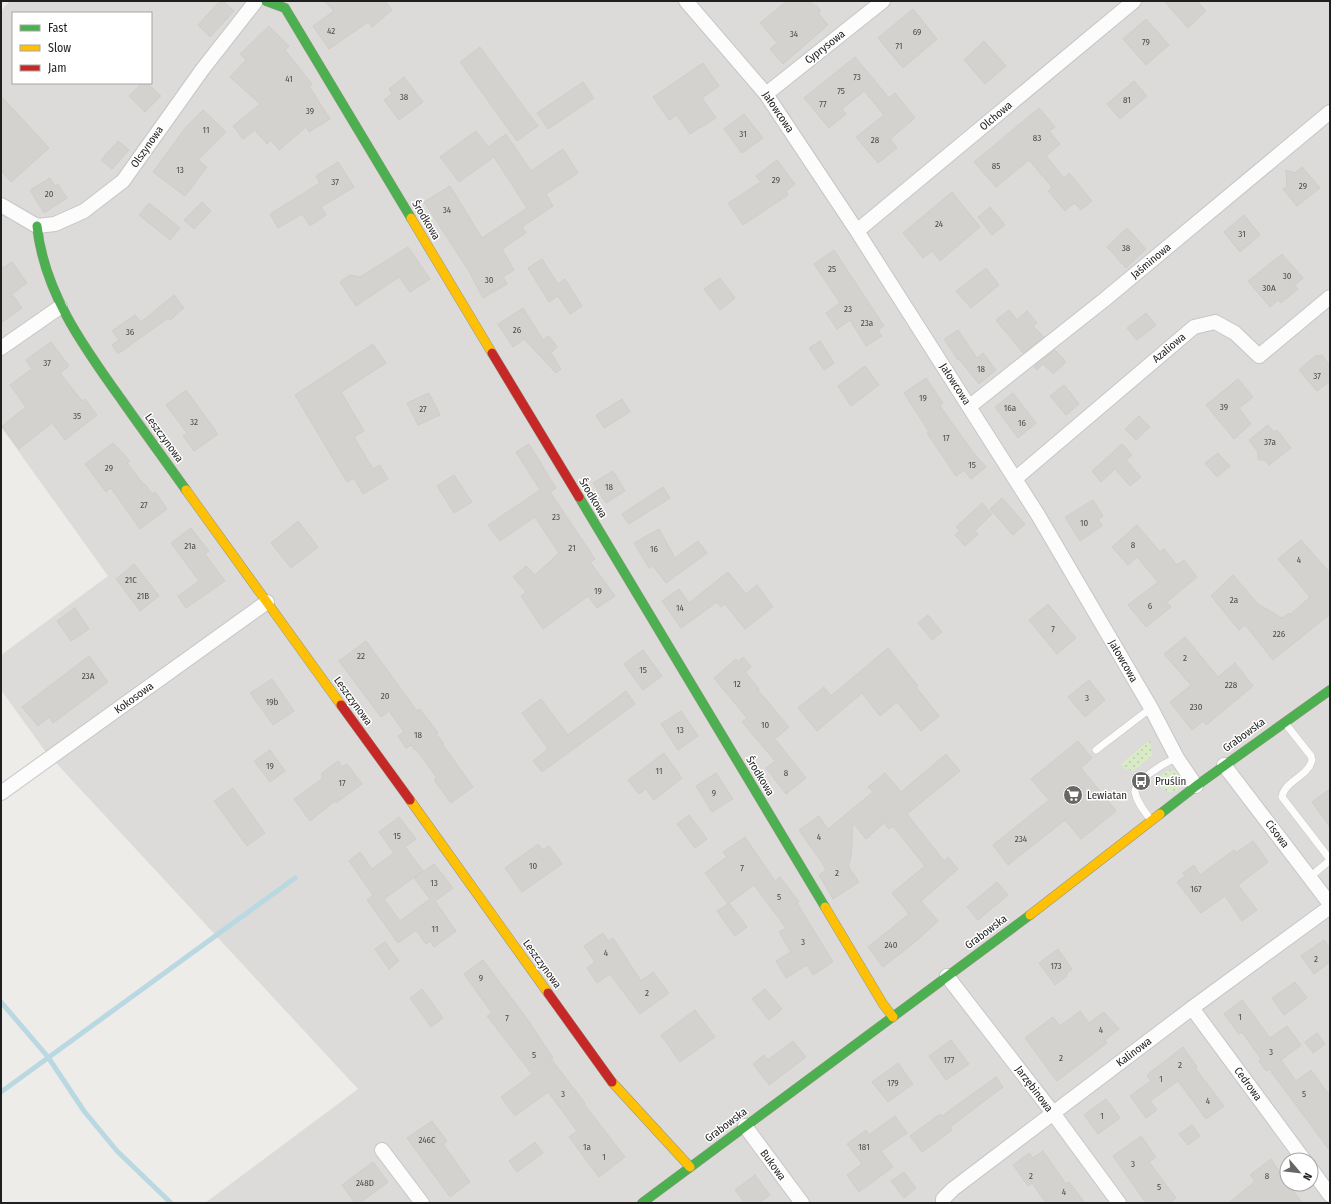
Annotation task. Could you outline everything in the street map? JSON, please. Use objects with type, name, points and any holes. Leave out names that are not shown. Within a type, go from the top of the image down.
[{"type":"street","name":"Olszynowa","points":[[36,226],[55,224],[84,211],[123,181],[202,70],[256,1]]},
{"type":"street","name":"Środkowa","points":[[266,1],[289,4],[854,956],[892,1017]]},
{"type":"street","name":"Jałowcowa","points":[[686,1],[766,94],[858,232],[1015,479],[1151,708],[1177,758],[1196,786]]},
{"type":"street","name":"Cyprysowa","points":[[766,94],[883,1]]},
{"type":"street","name":"Olchowa","points":[[858,232],[1134,1]]},
{"type":"street","name":"Jaśminowa","points":[[970,406],[1104,300],[1330,112]]},
{"type":"street","points":[[1,205],[36,226]]},
{"type":"street","name":"Leszczynowa","points":[[36,226],[37,242],[60,307],[100,370],[616,1087],[690,1167]]},
{"type":"street","name":"Azaliowa","points":[[1015,479],[1194,327],[1215,322],[1235,333],[1258,356],[1330,297]]},
{"type":"street","points":[[1,348],[60,307]]},
{"type":"street","name":"Kokosowa","points":[[1,794],[267,602]]},
{"type":"street","name":"Grabowska","points":[[642,1203],[1072,883],[1151,820],[1224,765],[1284,721],[1330,690]]},
{"type":"street","name":"Cisowa","points":[[1224,765],[1330,905]]},
{"type":"street","name":"Kalinowa","points":[[943,1203],[943,1199],[953,1188],[1330,905]]},
{"type":"street","name":"Jarzębinowa","points":[[947,976],[1053,1113],[1119,1203]]},
{"type":"street","name":"Cedrowa","points":[[1192,1008],[1298,1152]]},
{"type":"street","name":"Bukowa","points":[[745,1126],[802,1203]]},
{"type":"street","points":[[382,1150],[422,1203]]},
{"type":"street","points":[[1319,1180],[1330,1195]]},
{"type":"lane","points":[[1096,750],[1151,708]]},
{"type":"lane","points":[[1284,721],[1311,756],[1312,760],[1308,770],[1285,789],[1282,797],[1329,858],[1326,865],[1310,877]]},
{"type":"lane","points":[[1151,820],[1138,801],[1135,791],[1137,784],[1168,760],[1177,758]]},
{"type":"shaded area","points":[[10,1],[1330,1],[1330,1203],[205,1203],[358,1089],[45,751],[1,690],[1,655],[108,576],[1,427],[1,11]]},
{"type":"green space","points":[[1150,740],[1152,756],[1132,772],[1128,768],[1125,770],[1121,764]]},
{"type":"green space","points":[[1171,770],[1179,773],[1182,781],[1179,789],[1171,792],[1163,789],[1160,781],[1163,773]]},
{"type":"building","points":[[220,1],[223,1],[234,11],[210,37],[198,25]]},
{"type":"building","points":[[324,1],[385,1],[392,10],[372,27],[368,22],[329,49],[313,26],[334,11]]},
{"type":"building","points":[[787,1],[810,1],[820,10],[819,14],[828,25],[783,64],[770,49],[777,43],[760,23]]},
{"type":"building","points":[[1164,1],[1197,1],[1206,11],[1188,28]]},
{"type":"building","points":[[913,9],[937,39],[903,68],[878,38]]},
{"type":"building","points":[[1146,19],[1169,45],[1146,65],[1123,39]]},
{"type":"building","points":[[269,26],[289,46],[285,50],[312,84],[309,86],[330,119],[309,132],[306,127],[279,150],[271,140],[267,144],[255,130],[243,139],[233,126],[260,104],[230,77],[246,60],[240,54]]},
{"type":"building","points":[[984,41],[1006,66],[985,84],[964,60]]},
{"type":"building","points":[[480,47],[538,126],[517,141],[460,62]]},
{"type":"building","points":[[855,57],[889,98],[895,93],[915,118],[890,139],[897,148],[878,163],[856,137],[884,115],[864,91],[842,109],[846,114],[829,128],[804,98]]},
{"type":"building","points":[[703,63],[719,86],[702,98],[716,118],[690,134],[677,115],[669,120],[653,97]]},
{"type":"building","points":[[404,77],[423,102],[399,120],[384,100],[392,94],[389,89]]},
{"type":"building","points":[[1134,81],[1147,96],[1120,119],[1107,104]]},
{"type":"building","points":[[583,82],[594,98],[548,129],[537,113]]},
{"type":"building","points":[[141,84],[148,84],[161,96],[145,112],[129,96]]},
{"type":"building","points":[[1,96],[49,148],[11,182],[1,171]]},
{"type":"building","points":[[1039,108],[1055,127],[1049,131],[1060,144],[1046,156],[1064,178],[1069,173],[1092,201],[1081,210],[1074,203],[1065,211],[1048,191],[1052,187],[1029,160],[996,187],[974,162]]},
{"type":"building","points":[[203,110],[226,132],[198,160],[207,167],[185,196],[153,172],[186,127]]},
{"type":"building","points":[[744,114],[763,138],[742,153],[724,129]]},
{"type":"building","points":[[476,131],[488,147],[506,134],[531,171],[563,149],[578,173],[546,194],[553,206],[522,227],[526,233],[502,249],[514,270],[503,277],[507,284],[483,298],[470,273],[424,202],[450,186],[482,238],[527,208],[494,157],[459,182],[440,157]]},
{"type":"building","points":[[118,141],[129,150],[112,169],[101,160]]},
{"type":"building","points":[[777,160],[795,184],[786,191],[788,195],[743,225],[728,203],[761,182],[756,176]]},
{"type":"building","points":[[338,162],[354,187],[321,207],[326,215],[310,226],[302,214],[278,228],[270,214],[320,183],[316,176]]},
{"type":"building","points":[[1302,167],[1320,188],[1297,206],[1283,189],[1287,186],[1286,170],[1295,173]]},
{"type":"building","points":[[50,178],[55,186],[58,184],[67,198],[44,213],[30,190]]},
{"type":"building","points":[[952,192],[980,227],[940,261],[932,251],[923,258],[903,233]]},
{"type":"building","points":[[202,202],[211,211],[194,229],[184,220]]},
{"type":"building","points":[[149,203],[180,228],[170,240],[139,215]]},
{"type":"building","points":[[990,207],[1005,225],[992,235],[978,217]]},
{"type":"building","points":[[1244,215],[1260,235],[1240,252],[1224,232]]},
{"type":"building","points":[[1127,228],[1146,249],[1126,268],[1107,247]]},
{"type":"building","points":[[408,247],[430,279],[410,292],[399,277],[356,306],[340,282],[350,275],[360,277]]},
{"type":"building","points":[[834,250],[884,326],[878,330],[882,336],[866,346],[850,320],[837,329],[826,313],[840,303],[814,264]]},
{"type":"building","points":[[1282,254],[1303,278],[1295,285],[1298,289],[1281,303],[1278,300],[1270,307],[1248,281]]},
{"type":"building","points":[[542,259],[558,284],[565,279],[582,306],[570,314],[558,296],[549,302],[528,268]]},
{"type":"building","points":[[12,262],[27,283],[12,294],[22,308],[1,323],[1,269]]},
{"type":"building","points":[[986,268],[999,285],[971,308],[956,291]]},
{"type":"building","points":[[720,278],[735,298],[720,310],[704,289]]},
{"type":"building","points":[[174,295],[184,308],[170,320],[168,318],[118,354],[112,345],[119,340],[112,331],[135,315],[141,322]]},
{"type":"building","points":[[523,308],[543,340],[549,336],[557,347],[551,353],[561,369],[556,373],[524,339],[513,347],[498,324]]},
{"type":"building","points":[[1009,310],[1017,320],[1027,311],[1037,323],[1033,326],[1044,337],[1023,353],[996,320]]},
{"type":"building","points":[[1146,313],[1156,325],[1137,340],[1127,328]]},
{"type":"building","points":[[958,330],[977,358],[983,353],[996,370],[979,384],[959,359],[958,360],[944,339]]},
{"type":"building","points":[[820,341],[834,363],[824,370],[809,348]]},
{"type":"building","points":[[51,342],[69,366],[60,373],[82,401],[85,399],[97,415],[65,440],[52,423],[19,449],[2,426],[26,407],[10,385],[32,369],[26,360]]},
{"type":"building","points":[[373,344],[386,363],[341,392],[364,431],[354,437],[373,469],[380,465],[388,479],[363,494],[354,478],[347,482],[295,395]]},
{"type":"building","points":[[1055,350],[1066,362],[1053,374],[1043,364],[1037,370],[1034,366]]},
{"type":"building","points":[[1322,355],[1330,366],[1330,381],[1317,391],[1299,370],[1315,356]]},
{"type":"building","points":[[865,366],[879,385],[851,406],[838,386]]},
{"type":"building","points":[[926,378],[943,403],[940,406],[972,451],[986,467],[971,479],[964,470],[956,476],[927,433],[929,432],[904,393]]},
{"type":"building","points":[[1238,379],[1253,397],[1239,408],[1251,424],[1234,439],[1206,405]]},
{"type":"building","points":[[1064,385],[1079,404],[1066,415],[1050,396]]},
{"type":"building","points":[[186,390],[218,434],[194,451],[183,436],[187,433],[166,405]]},
{"type":"building","points":[[429,393],[440,415],[418,425],[407,403]]},
{"type":"building","points":[[1013,393],[1036,423],[1018,438],[995,407]]},
{"type":"building","points":[[622,399],[630,412],[604,428],[596,415]]},
{"type":"building","points":[[1139,416],[1150,427],[1136,440],[1125,429]]},
{"type":"building","points":[[1268,425],[1274,432],[1277,430],[1291,448],[1269,465],[1265,460],[1258,460],[1258,452],[1249,440]]},
{"type":"building","points":[[113,443],[130,461],[127,463],[144,485],[145,484],[152,494],[155,492],[167,509],[140,529],[111,488],[106,492],[85,464]]},
{"type":"building","points":[[529,444],[556,488],[550,492],[595,559],[590,562],[615,596],[597,608],[588,596],[543,629],[521,596],[526,592],[513,577],[526,566],[535,575],[559,553],[535,517],[500,541],[488,525],[540,490],[516,452]]},
{"type":"building","points":[[1122,444],[1132,455],[1126,460],[1141,477],[1130,486],[1115,469],[1101,482],[1092,471]]},
{"type":"building","points":[[1218,453],[1230,466],[1217,477],[1205,463]]},
{"type":"building","points":[[613,471],[625,491],[606,503],[593,483]]},
{"type":"building","points":[[454,475],[472,502],[454,513],[437,486]]},
{"type":"building","points":[[663,487],[670,498],[629,524],[622,514]]},
{"type":"building","points":[[1002,498],[1025,524],[1013,535],[990,509]]},
{"type":"building","points":[[1093,500],[1103,516],[1098,519],[1102,526],[1080,541],[1065,517]]},
{"type":"building","points":[[982,503],[992,514],[975,531],[978,534],[965,546],[955,535],[960,531],[956,527]]},
{"type":"building","points":[[298,521],[318,547],[291,568],[271,543]]},
{"type":"building","points":[[1137,525],[1160,552],[1164,549],[1177,565],[1184,560],[1197,577],[1167,602],[1171,607],[1146,627],[1128,605],[1158,582],[1137,557],[1128,565],[1112,547]]},
{"type":"building","points":[[191,528],[209,551],[205,554],[225,581],[186,608],[178,596],[199,581],[171,543]]},
{"type":"building","points":[[659,529],[675,558],[698,541],[707,553],[666,583],[653,566],[649,568],[634,543]]},
{"type":"building","points":[[1301,540],[1330,573],[1330,614],[1273,660],[1245,625],[1239,630],[1211,596],[1233,575],[1258,604],[1282,618],[1289,613],[1290,615],[1310,597],[1278,559]]},
{"type":"building","points":[[134,564],[159,596],[140,611],[116,579]]},
{"type":"building","points":[[728,572],[746,594],[757,585],[773,607],[745,629],[725,604],[721,607],[717,602],[681,628],[662,601],[679,589],[689,603]]},
{"type":"building","points":[[1048,604],[1076,638],[1057,654],[1029,620]]},
{"type":"building","points":[[75,608],[89,629],[71,641],[57,621]]},
{"type":"building","points":[[928,615],[942,632],[932,640],[918,623]]},
{"type":"building","points":[[1185,637],[1218,677],[1235,663],[1253,686],[1206,725],[1203,721],[1192,730],[1170,702],[1191,685],[1164,654]]},
{"type":"building","points":[[366,641],[417,711],[420,709],[438,733],[436,734],[444,744],[443,745],[473,787],[451,803],[434,780],[437,778],[416,749],[415,750],[411,745],[406,748],[398,736],[404,732],[389,711],[381,717],[339,661]]},
{"type":"building","points":[[888,648],[939,716],[921,731],[897,702],[880,716],[862,693],[817,731],[798,708],[824,687],[831,696]]},
{"type":"building","points":[[643,650],[662,676],[643,690],[624,664]]},
{"type":"building","points":[[89,656],[108,682],[53,723],[49,717],[38,726],[22,707]]},
{"type":"building","points":[[743,657],[751,667],[745,672],[789,727],[775,739],[806,778],[786,794],[766,768],[775,761],[742,722],[747,718],[714,678],[736,659],[738,662]]},
{"type":"building","points":[[272,679],[294,711],[273,725],[250,693]]},
{"type":"building","points":[[1089,680],[1105,700],[1085,717],[1068,697]]},
{"type":"building","points":[[626,691],[635,704],[542,772],[533,761],[548,749],[522,713],[541,699],[568,735]]},
{"type":"building","points":[[681,711],[698,736],[678,750],[661,724]]},
{"type":"building","name":"Lewiatan","points":[[1078,741],[1092,758],[1081,768],[1116,811],[1081,839],[1065,820],[1008,865],[993,845],[1049,800],[1031,779]]},
{"type":"building","points":[[270,750],[285,771],[270,782],[254,761]]},
{"type":"building","points":[[664,753],[682,778],[654,800],[646,789],[639,794],[628,780]]},
{"type":"building","points":[[946,754],[960,771],[907,814],[944,861],[948,857],[958,869],[921,901],[938,921],[915,942],[883,967],[868,947],[909,914],[892,893],[925,866],[893,826],[889,829],[884,823],[866,839],[853,823],[851,858],[848,866],[859,882],[833,899],[819,875],[826,870],[799,830],[819,816],[828,829],[873,792],[868,787],[885,773],[901,792]]},
{"type":"building","points":[[338,761],[342,767],[347,764],[362,784],[336,803],[335,801],[310,821],[294,799],[322,779],[322,773]]},
{"type":"building","points":[[716,773],[733,799],[712,812],[696,786]]},
{"type":"building","points":[[233,788],[265,833],[247,846],[214,801]]},
{"type":"building","points":[[1330,789],[1330,827],[1312,802]]},
{"type":"building","points":[[689,815],[707,839],[695,848],[677,824]]},
{"type":"building","points":[[399,817],[416,839],[405,847],[423,871],[384,899],[400,921],[430,899],[414,878],[434,864],[453,888],[435,901],[456,931],[434,947],[430,941],[426,944],[416,930],[398,943],[367,900],[373,895],[349,861],[360,852],[372,869],[394,853],[379,832]]},
{"type":"building","points":[[745,837],[775,881],[780,877],[799,902],[797,903],[833,962],[813,975],[807,965],[786,978],[776,961],[791,952],[779,932],[786,928],[754,885],[729,903],[747,927],[735,936],[717,911],[728,904],[705,873],[727,857],[723,852]]},
{"type":"building","points":[[1253,841],[1268,862],[1238,885],[1257,910],[1242,921],[1225,896],[1201,913],[1177,882],[1185,876],[1183,873],[1194,865],[1200,875],[1234,850],[1236,853]]},
{"type":"building","points":[[538,844],[543,850],[549,846],[562,864],[522,892],[505,868]]},
{"type":"building","points":[[997,882],[1008,895],[978,920],[967,907]]},
{"type":"building","points":[[603,933],[608,941],[613,938],[641,981],[653,972],[669,993],[640,1014],[610,974],[597,983],[587,968],[595,962],[584,946]]},
{"type":"building","points":[[1324,940],[1330,949],[1330,962],[1314,974],[1301,956]]},
{"type":"building","points":[[385,942],[399,961],[389,969],[375,949]]},
{"type":"building","points":[[1058,949],[1072,969],[1066,974],[1067,976],[1055,985],[1039,963]]},
{"type":"building","points":[[483,960],[528,1020],[553,1058],[551,1059],[625,1157],[599,1177],[569,1137],[577,1131],[548,1092],[515,1116],[501,1097],[532,1074],[487,1016],[492,1013],[464,974]]},
{"type":"building","points":[[1295,982],[1307,998],[1284,1015],[1272,998]]},
{"type":"building","points":[[422,989],[443,1018],[431,1027],[410,998]]},
{"type":"building","points":[[765,989],[782,1009],[769,1020],[752,999]]},
{"type":"building","points":[[1242,1000],[1270,1038],[1287,1026],[1301,1045],[1281,1060],[1296,1081],[1311,1070],[1330,1096],[1330,1151],[1269,1069],[1266,1071],[1259,1061],[1261,1059],[1242,1032],[1239,1034],[1224,1014]]},
{"type":"building","points":[[695,1010],[715,1037],[680,1062],[661,1035]]},
{"type":"building","points":[[1080,1011],[1089,1023],[1104,1012],[1119,1029],[1105,1040],[1107,1043],[1057,1081],[1025,1038],[1053,1017],[1060,1026]]},
{"type":"building","points":[[1317,1033],[1325,1044],[1313,1053],[1305,1042]]},
{"type":"building","points":[[951,1040],[969,1064],[946,1080],[929,1056]]},
{"type":"building","points":[[793,1041],[806,1057],[769,1085],[753,1064],[764,1055],[768,1060]]},
{"type":"building","points":[[1183,1047],[1197,1067],[1195,1068],[1224,1106],[1206,1119],[1178,1081],[1150,1101],[1157,1110],[1146,1118],[1130,1096],[1151,1081],[1147,1075]]},
{"type":"building","points":[[898,1063],[913,1084],[888,1102],[872,1082]]},
{"type":"building","points":[[996,1077],[1003,1087],[950,1127],[952,1130],[922,1152],[910,1136],[940,1114],[942,1116]]},
{"type":"building","points":[[1106,1099],[1120,1118],[1098,1134],[1084,1115]]},
{"type":"building","points":[[895,1116],[907,1133],[881,1151],[893,1167],[859,1192],[847,1175],[862,1164],[847,1144],[866,1130],[869,1135]]},
{"type":"building","points":[[432,1121],[447,1141],[443,1144],[470,1182],[450,1197],[407,1138]]},
{"type":"building","points":[[1192,1125],[1200,1136],[1188,1145],[1179,1134]]},
{"type":"building","points":[[1141,1136],[1156,1157],[1149,1162],[1176,1198],[1169,1203],[1146,1203],[1113,1156]]},
{"type":"building","points":[[535,1142],[543,1153],[517,1172],[509,1161]]},
{"type":"building","points":[[1043,1151],[1066,1184],[1069,1182],[1085,1203],[1046,1203],[1032,1183],[1028,1186],[1013,1165],[1029,1153],[1033,1158]]},
{"type":"building","points":[[1271,1159],[1279,1172],[1279,1192],[1294,1192],[1303,1203],[1229,1203],[1255,1181],[1250,1175]]},
{"type":"building","points":[[373,1162],[388,1182],[360,1203],[355,1203],[342,1185]]},
{"type":"building","points":[[904,1172],[916,1188],[904,1198],[891,1181]]},
{"type":"building","points":[[755,1175],[770,1195],[759,1203],[745,1203],[735,1190]]},
{"type":"waterway","points":[[1,1092],[295,878]]},
{"type":"waterway","points":[[1,1002],[48,1057],[84,1111],[117,1151],[171,1203]]},
{"type":"traffic: fast","points":[[266,1],[285,8],[411,218]]},
{"type":"traffic: fast","points":[[37,226],[41,250],[48,273],[67,317],[93,359],[186,490]]},
{"type":"traffic: fast","points":[[579,497],[825,907]]},
{"type":"traffic: fast","points":[[1160,814],[1196,786],[1330,690]]},
{"type":"traffic: fast","points":[[642,1203],[1030,915]]},
{"type":"traffic: slow","points":[[411,218],[492,353]]},
{"type":"traffic: slow","points":[[186,490],[341,705]]},
{"type":"traffic: slow","points":[[410,800],[548,993]]},
{"type":"traffic: slow","points":[[1030,915],[1160,814]]},
{"type":"traffic: slow","points":[[825,907],[883,1004],[893,1017]]},
{"type":"traffic: slow","points":[[612,1082],[690,1167]]},
{"type":"traffic: jam","points":[[492,353],[579,497]]},
{"type":"traffic: jam","points":[[341,705],[410,800]]},
{"type":"traffic: jam","points":[[548,993],[612,1082]]},
{"type":"place","name":"Pruślin","points":[[1141,781]]},
{"type":"place","name":"Lewiatan","points":[[1073,795]]}]
